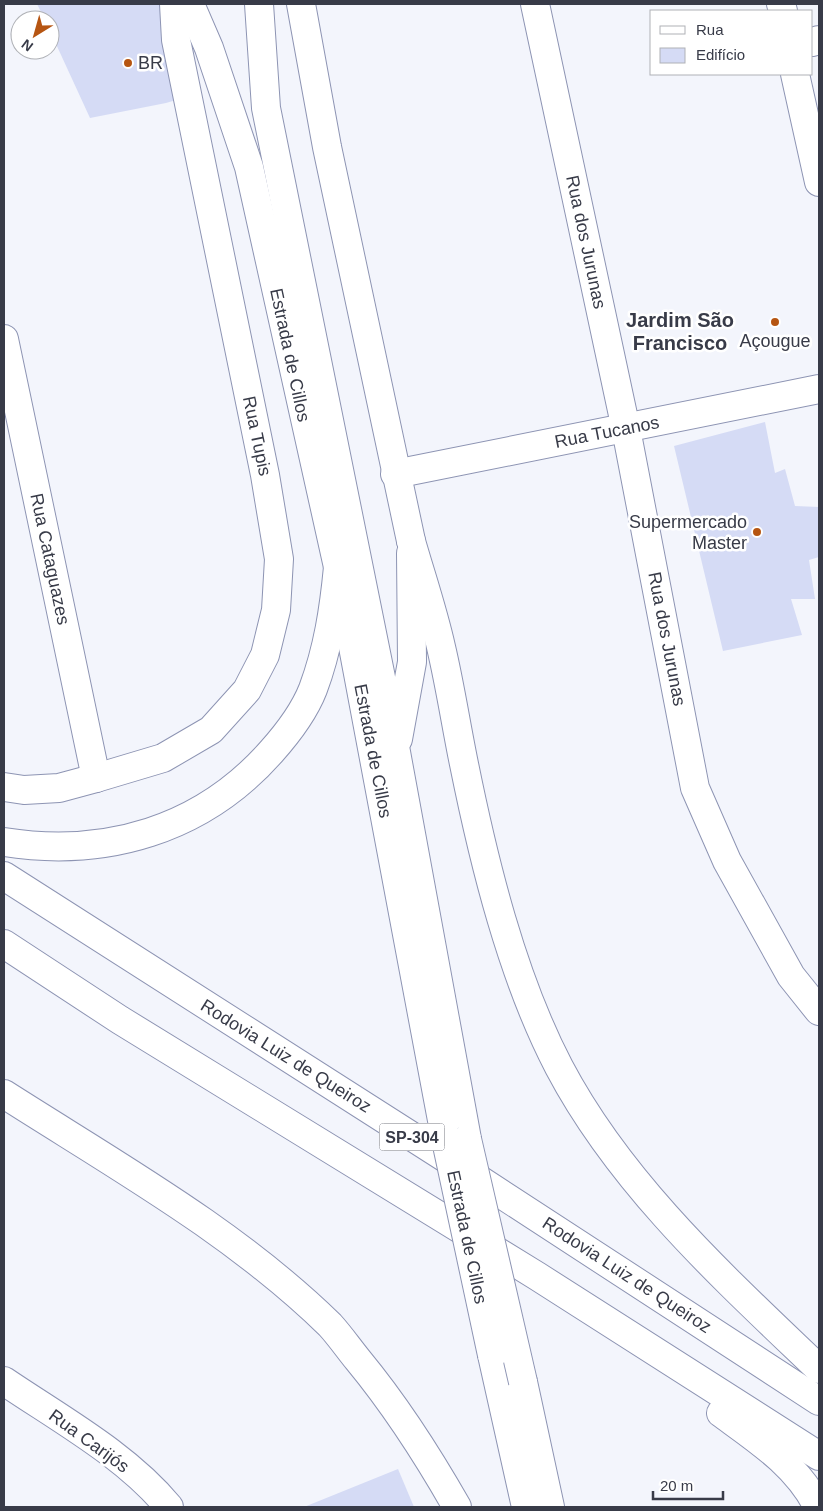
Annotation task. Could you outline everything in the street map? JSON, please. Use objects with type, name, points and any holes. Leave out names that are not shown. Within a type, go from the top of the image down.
[{"type":"main road","name":"Rua Tupis","points":[[4,787],[24,790],[59,788],[96,778],[163,758],[211,730],[247,690],[265,655],[276,610],[279,558],[265,475],[176,40],[174,4]]},
{"type":"main road","name":"Estrada de Cillos","points":[[190,4],[212,56],[249,168],[338,567],[455,1135],[523,1382],[550,1507]]},
{"type":"main road","name":"Estrada de Cillos","points":[[259,4],[266,108],[396,752],[455,1135],[492,1355],[526,1507]]},
{"type":"main road","points":[[301,4],[327,147],[410,542],[441,646],[464,767],[497,904],[527,995],[559,1067],[598,1132],[652,1200],[703,1255],[819,1368]]},
{"type":"main road","name":"Rua dos Jurunas","points":[[535,4],[626,428],[695,788],[727,861],[791,976],[819,1011]]},
{"type":"main road","points":[[795,75],[819,182]]},
{"type":"main road","name":"Rua Cataguazes","points":[[4,339],[96,778]]},
{"type":"main road","name":"Rua Tucanos","points":[[395,474],[819,389]]},
{"type":"main road","points":[[396,752],[412,662],[410,542]]},
{"type":"main road","points":[[4,842],[58,847],[111,842],[169,827],[224,796],[257,767],[290,730],[312,690],[331,632],[338,567]]},
{"type":"main road","name":"Rodovia Luiz de Queiroz","points":[[4,876],[466,1171],[819,1401]]},
{"type":"main road","name":"SP-304","points":[[4,944],[120,1020],[537,1276],[819,1456]]},
{"type":"main road","points":[[4,967],[120,1020]]},
{"type":"main road","points":[[4,1094],[186,1212],[262,1266],[330,1326],[380,1387],[431,1460],[457,1507]]},
{"type":"main road","points":[[537,1276],[778,1455],[808,1488],[818,1507]]},
{"type":"main road","name":"Rua Carijós","points":[[4,1381],[96,1443],[154,1489],[169,1507]]},
{"type":"building","name":"BR","points":[[37,4],[189,4],[193,95],[166,103],[90,118],[60,53],[60,10],[40,10]]},
{"type":"building","name":"Supermercado Master","points":[[765,422],[775,473],[785,469],[795,506],[819,507],[819,557],[809,560],[815,599],[791,599],[802,635],[723,651],[674,446]]},
{"type":"building","points":[[398,1469],[414,1507],[304,1507]]},
{"type":"place","name":"BR","points":[[128,63]]},
{"type":"place","name":"Açougue","points":[[775,322]]},
{"type":"place","name":"Supermercado Master","points":[[757,532]]},
{"type":"district","name":"Jardim São Francisco","points":[[680,332]]}]
